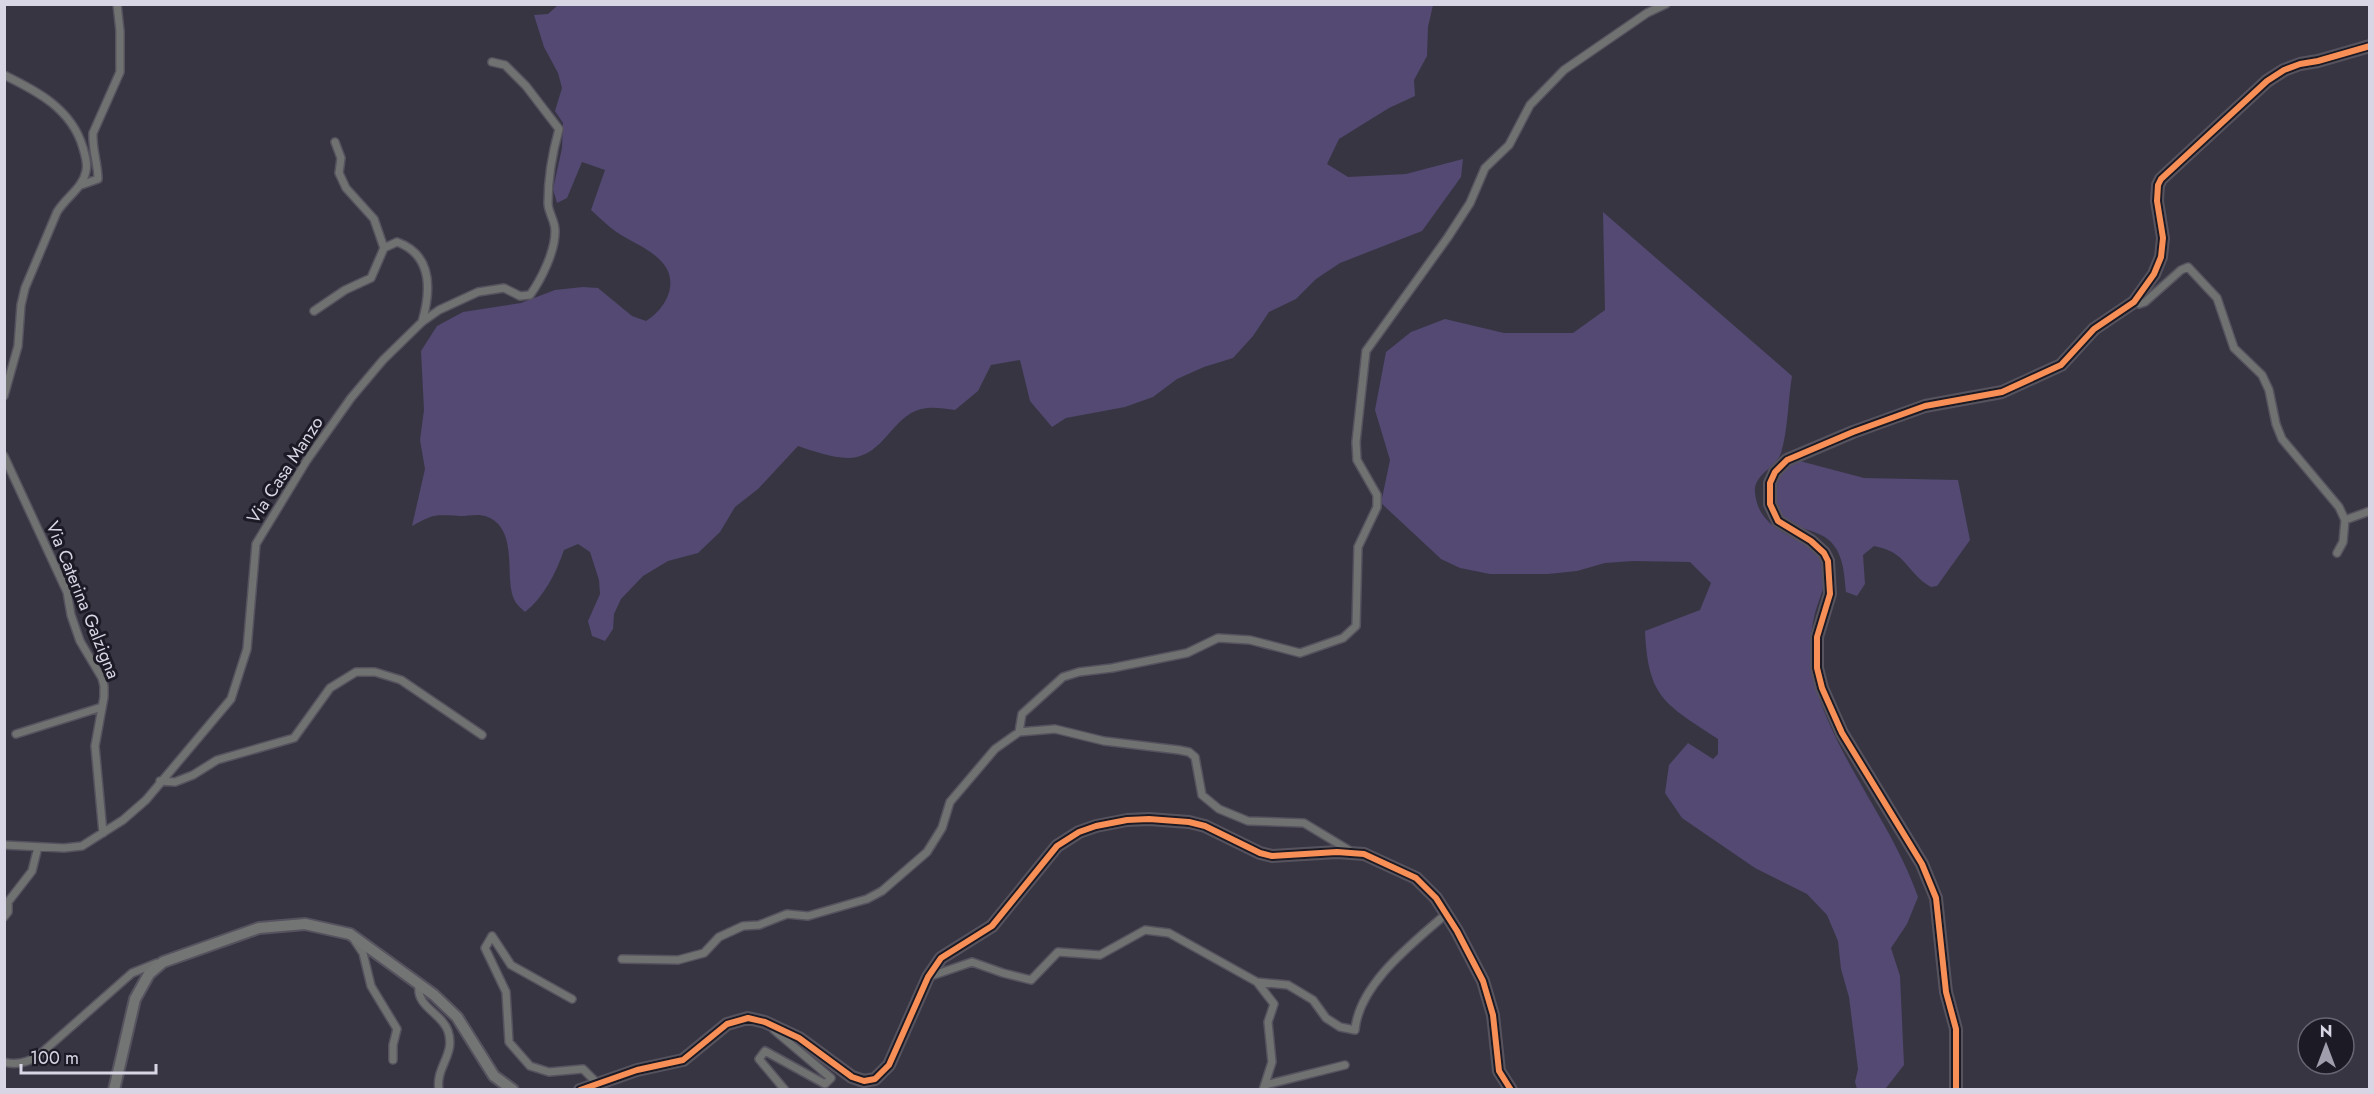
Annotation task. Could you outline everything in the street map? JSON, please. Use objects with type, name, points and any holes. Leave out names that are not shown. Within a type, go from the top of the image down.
[{"type":"street","points":[[4,396],[18,346],[21,305],[25,288],[57,212],[62,203],[81,185],[98,179],[93,133],[120,72],[120,31],[117,4]]},
{"type":"street","points":[[1019,732],[1022,714],[1063,677],[1079,672],[1112,668],[1186,653],[1218,638],[1250,640],[1300,653],[1343,638],[1356,626],[1358,547],[1377,507],[1377,495],[1357,460],[1356,442],[1366,351],[1448,237],[1470,203],[1485,168],[1509,145],[1530,105],[1564,70],[1647,13],[1666,4]]},
{"type":"street","points":[[1956,1089],[1956,1029],[1946,992],[1936,898],[1922,864],[1846,740],[1822,688],[1817,668],[1817,637],[1830,594],[1828,561],[1824,553],[1811,541],[1778,521],[1770,504],[1770,483],[1775,472],[1787,460],[1844,435],[1924,406],[2002,392],[2046,374],[2061,365],[2094,329],[2134,302],[2149,282],[2161,256],[2163,238],[2157,201],[2158,185],[2161,179],[2267,81],[2284,69],[2370,46]]},
{"type":"street","name":"Via Casa Manzo","points":[[4,845],[64,848],[82,846],[123,820],[146,800],[231,699],[247,649],[256,544],[307,460],[351,398],[383,360],[422,322],[439,310],[478,292],[504,288],[520,296],[530,296],[550,258],[555,230],[548,207],[549,168],[559,129],[526,86],[505,65],[492,62]]},
{"type":"street","points":[[4,75],[36,91],[54,104],[73,125],[82,143],[86,161],[87,170],[81,185]]},
{"type":"street","points":[[335,142],[341,158],[339,173],[346,188],[374,219],[384,248]]},
{"type":"street","points":[[314,311],[353,285],[371,278],[384,248],[397,242],[409,246],[428,272],[422,322]]},
{"type":"street","points":[[2134,302],[2139,304],[2145,302],[2184,268],[2196,274],[2219,302],[2232,344],[2257,369],[2266,383],[2282,439],[2339,507],[2345,520],[2343,542],[2337,553]]},
{"type":"street","name":"Via Caterina Galzigna","points":[[4,456],[67,592],[71,615],[80,641],[102,678],[104,692],[95,746],[103,833]]},
{"type":"street","points":[[2345,520],[2370,511]]},
{"type":"street","points":[[160,781],[175,782],[193,775],[217,760],[294,738],[330,688],[356,672],[375,672],[401,680],[482,735]]},
{"type":"street","points":[[16,734],[102,707]]},
{"type":"street","points":[[622,959],[678,960],[704,953],[719,938],[743,926],[759,926],[787,914],[808,916],[867,899],[882,891],[927,852],[942,828],[950,802],[995,749],[1019,732],[1055,729],[1104,741],[1189,752],[1196,757],[1202,795],[1219,809],[1248,821],[1304,823],[1352,852],[1389,864],[1416,878],[1436,898],[1467,948],[1486,988],[1496,1029],[1500,1071],[1511,1089]]},
{"type":"street","points":[[580,1089],[655,1065],[683,1060],[715,1032],[738,1019],[747,1018],[765,1022],[799,1038],[852,1077],[870,1081],[879,1076],[889,1065],[928,977],[941,958],[992,926],[1057,846],[1078,832],[1096,826],[1126,820],[1171,820],[1205,826],[1260,853],[1272,856],[1352,852]]},
{"type":"street","points":[[4,917],[8,912],[8,902],[32,871],[38,847]]},
{"type":"street","points":[[928,977],[972,962],[1003,974],[1031,980],[1058,952],[1101,956],[1145,930],[1168,933],[1257,982],[1288,985],[1313,1000],[1326,1018],[1340,1028],[1355,1030],[1356,1018],[1368,993],[1404,950],[1446,914]]},
{"type":"street","points":[[4,1062],[8,1064],[28,1062],[38,1056],[132,973],[259,928],[305,924],[350,934],[434,995],[457,1017],[494,1076],[513,1089]]},
{"type":"street","points":[[350,934],[363,953],[371,986],[397,1029],[393,1060]]},
{"type":"street","points":[[572,999],[510,965],[492,936],[485,948],[506,992],[508,1042],[530,1066],[549,1072],[583,1070],[597,1083]]},
{"type":"street","points":[[114,1089],[135,999],[149,974],[163,962]]},
{"type":"street","points":[[1257,982],[1274,1004],[1268,1022],[1272,1062],[1264,1087]]},
{"type":"street","points":[[419,986],[418,994],[422,1002],[443,1021],[449,1034],[450,1049],[439,1075],[439,1089]]},
{"type":"street","points":[[765,1022],[831,1078],[825,1084],[765,1051],[759,1059],[785,1089]]},
{"type":"street","points":[[1264,1087],[1345,1065]]},
{"type":"shaded area","points":[[558,5],[1433,5],[1428,27],[1427,56],[1414,80],[1415,96],[1389,108],[1339,139],[1327,164],[1348,177],[1406,174],[1463,159],[1461,177],[1422,231],[1340,263],[1316,279],[1296,299],[1269,312],[1253,336],[1233,358],[1177,379],[1153,397],[1125,407],[1066,418],[1052,427],[1030,401],[1020,360],[991,365],[978,391],[955,410],[927,408],[916,411],[899,423],[876,447],[857,457],[843,458],[798,446],[758,489],[735,507],[720,532],[698,553],[668,561],[643,576],[621,599],[614,614],[613,629],[605,641],[592,636],[588,621],[600,594],[599,580],[590,552],[578,544],[564,550],[549,584],[525,612],[516,602],[512,592],[507,544],[498,524],[481,515],[440,515],[412,526],[425,469],[420,440],[424,410],[421,351],[437,326],[463,312],[521,303],[555,290],[583,287],[598,288],[632,316],[646,321],[666,301],[669,292],[669,275],[659,259],[615,231],[591,210],[605,170],[582,162],[567,198],[557,203],[553,189],[562,148],[563,123],[555,111],[562,88],[558,73],[544,47],[534,15],[548,14]]},
{"type":"shaded area","points":[[1603,212],[1792,376],[1781,453],[1775,463],[1761,476],[1755,486],[1755,493],[1759,508],[1766,520],[1809,547],[1818,555],[1823,566],[1825,580],[1815,611],[1811,640],[1813,677],[1834,734],[1893,841],[1918,897],[1907,924],[1891,948],[1900,976],[1904,1065],[1886,1088],[1857,1089],[1855,1082],[1858,1069],[1849,997],[1841,969],[1838,941],[1827,915],[1807,894],[1755,868],[1682,818],[1665,793],[1669,765],[1688,743],[1713,759],[1718,754],[1718,739],[1685,717],[1663,697],[1650,671],[1645,631],[1700,610],[1711,583],[1690,562],[1605,563],[1577,571],[1548,574],[1490,574],[1460,568],[1441,559],[1381,503],[1390,460],[1375,410],[1386,352],[1411,332],[1445,319],[1504,333],[1573,333],[1605,310]]},
{"type":"shaded area","points":[[1796,460],[1864,478],[1958,480],[1970,540],[1937,586],[1931,587],[1894,553],[1874,546],[1863,555],[1865,584],[1857,596],[1846,592],[1843,565],[1835,546],[1820,534],[1788,521],[1779,511],[1775,498],[1778,477],[1784,468]]},
{"type":"cycle path","points":[[1956,1090],[1956,1029],[1946,992],[1936,898],[1922,864],[1842,733],[1822,688],[1817,668],[1817,637],[1830,594],[1828,561],[1824,553],[1811,541],[1778,521],[1770,504],[1770,483],[1775,472],[1787,460],[1853,432],[1925,406],[2002,392],[2061,365],[2094,329],[2134,302],[2154,274],[2161,257],[2163,238],[2157,201],[2158,185],[2161,179],[2267,81],[2284,70],[2370,46]]},
{"type":"cycle path","points":[[580,1090],[637,1070],[683,1060],[727,1024],[748,1018],[765,1022],[799,1038],[852,1077],[864,1081],[875,1079],[889,1065],[928,977],[941,958],[992,926],[1057,846],[1079,832],[1096,826],[1127,820],[1149,819],[1189,822],[1205,826],[1260,853],[1272,856],[1337,852],[1364,854],[1416,878],[1436,898],[1457,931],[1483,981],[1493,1015],[1499,1071],[1511,1090]]}]
